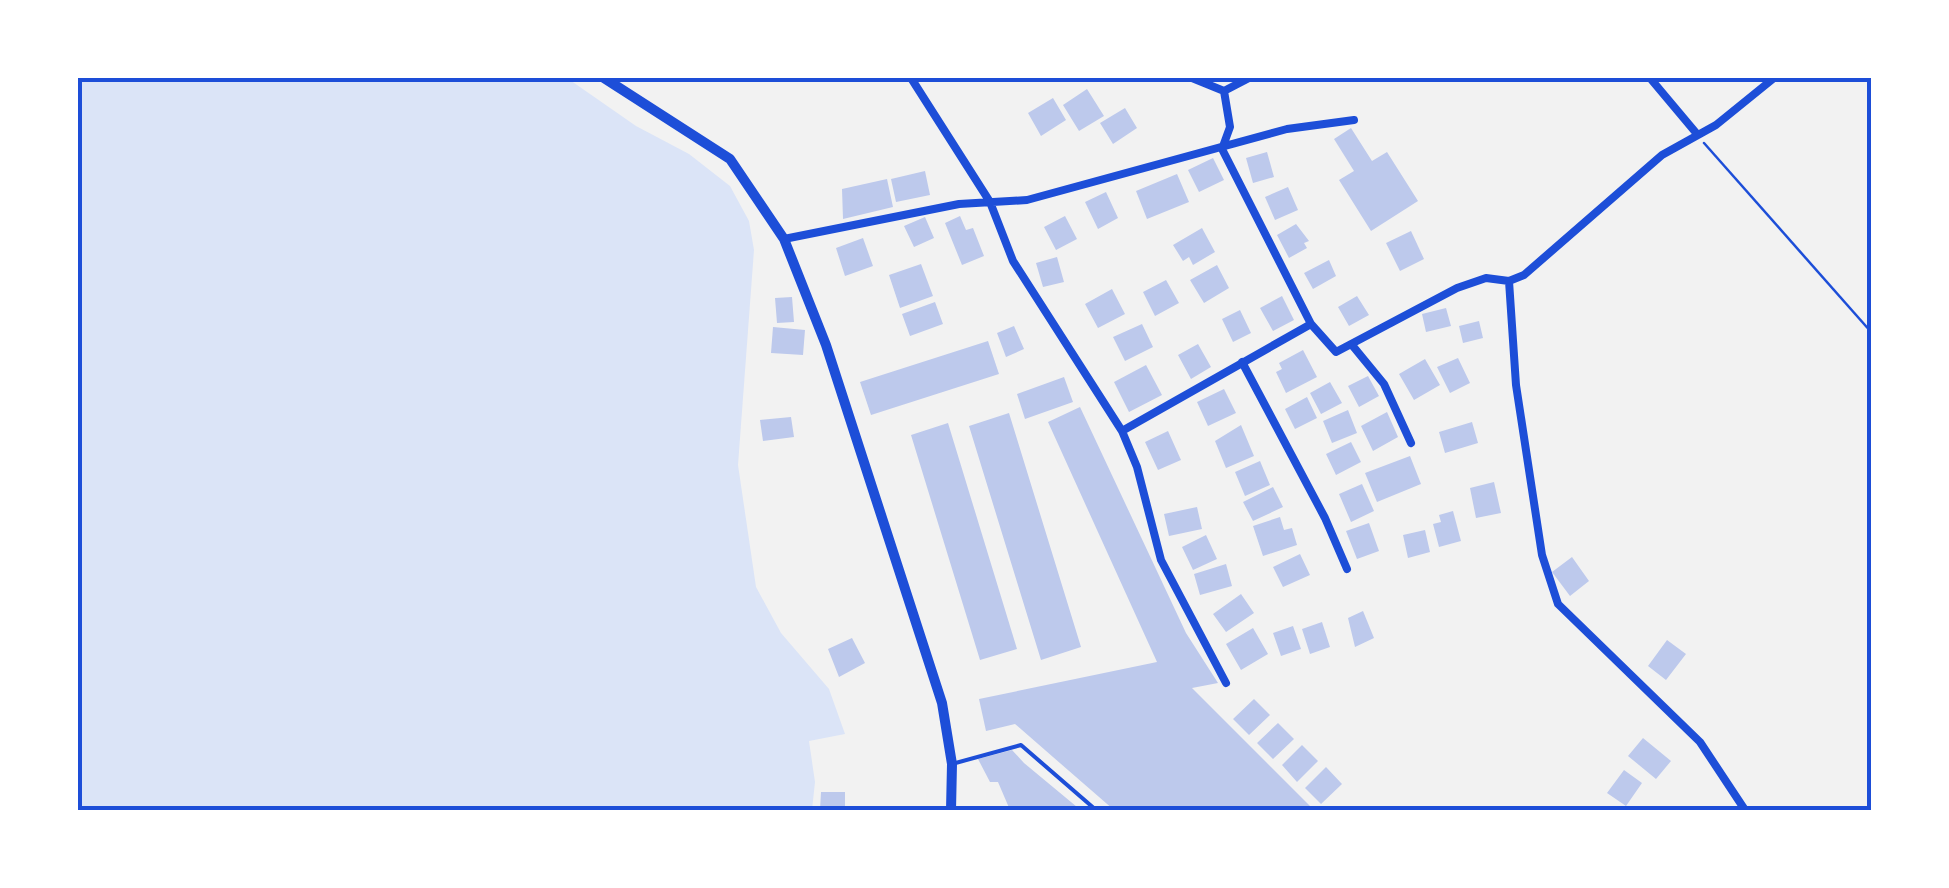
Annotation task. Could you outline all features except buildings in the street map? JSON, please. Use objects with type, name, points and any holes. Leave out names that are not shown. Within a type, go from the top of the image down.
[{"type":"main road","points":[[608,81],[730,159],[784,239],[821,329],[942,704],[952,764],[950,810]]},
{"type":"street","points":[[910,78],[990,202],[1013,261],[1122,431],[1137,466],[1161,560],[1226,683]]},
{"type":"street","points":[[1192,78],[1224,92]]},
{"type":"street","points":[[1224,92],[1250,78]]},
{"type":"street","points":[[1650,78],[1696,134]]},
{"type":"street","points":[[1224,92],[1230,127],[1222,149],[1311,324],[1336,352],[1373,328],[1457,288],[1486,278],[1508,281],[1524,275],[1662,155],[1716,125],[1774,78]]},
{"type":"street","points":[[784,239],[959,204],[1027,200],[1287,129],[1354,120]]},
{"type":"street","points":[[1508,281],[1522,423],[1542,555],[1558,604],[1700,742],[1745,810]]},
{"type":"street","points":[[1122,431],[1311,324]]},
{"type":"street","points":[[1352,345],[1384,384],[1410,444]]},
{"type":"street","points":[[1242,362],[1325,518],[1347,570]]},
{"type":"lane","points":[[608,81],[626,78]]},
{"type":"lane","points":[[952,764],[1020,745],[1096,810]]},
{"type":"path","points":[[1696,134],[1872,333]]},
{"type":"shaded area","points":[[78,78],[567,78],[636,126],[689,154],[730,186],[749,221],[754,250],[738,465],[756,587],[781,633],[829,689],[845,734],[809,741],[815,782],[812,810],[78,810]]}]
